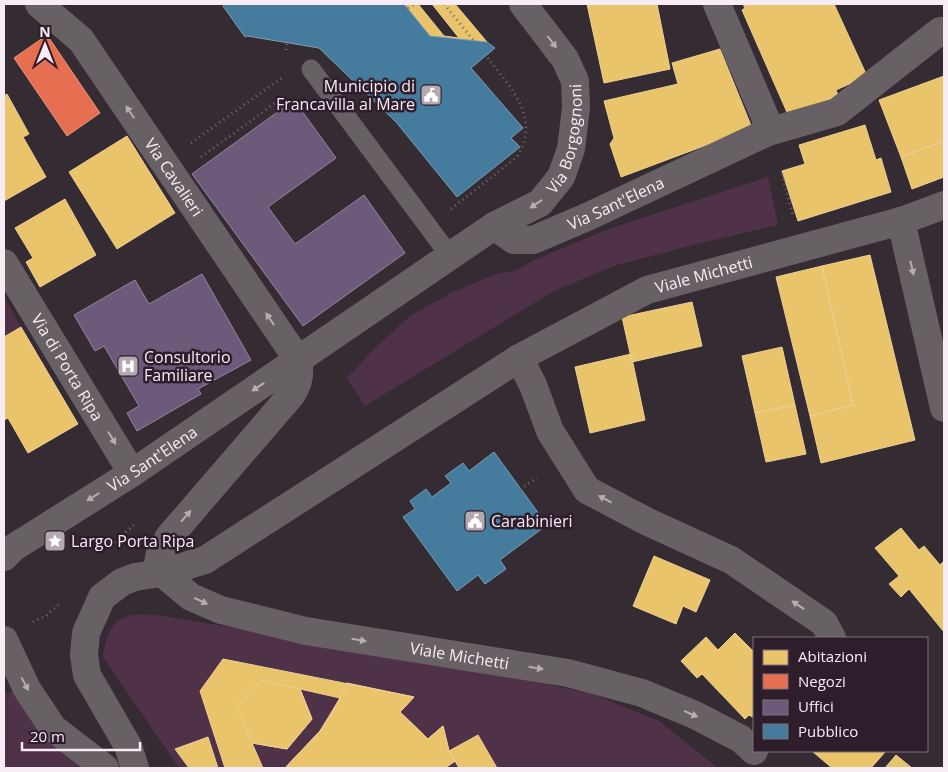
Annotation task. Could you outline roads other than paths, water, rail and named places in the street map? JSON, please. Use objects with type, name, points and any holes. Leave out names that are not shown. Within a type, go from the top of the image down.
[{"type":"street","name":"Via Cavalieri","points":[[39,4],[81,40],[298,360]]},
{"type":"street","name":"Via Borgognoni","points":[[494,226],[540,203],[561,177],[571,149],[576,108],[575,81],[565,59],[523,4]]},
{"type":"street","points":[[717,4],[765,117],[768,132]]},
{"type":"street","name":"Via Sant'Elena","points":[[4,557],[13,548],[132,473],[494,226],[514,240],[533,240],[603,210],[768,132],[837,112],[940,30]]},
{"type":"street","name":"Viale Michetti","points":[[135,768],[128,746],[87,675],[84,655],[86,632],[102,597],[122,582],[135,577],[162,573],[205,560],[519,358],[647,290],[901,220],[944,205]]},
{"type":"street","points":[[901,220],[944,408]]},
{"type":"street","name":"Via di Porta Ripa","points":[[4,263],[132,473]]},
{"type":"street","points":[[519,358],[533,385],[550,432],[587,490],[648,522],[731,560],[824,623],[831,637]]},
{"type":"street","points":[[162,573],[158,564],[160,552],[169,537],[292,394],[299,378],[300,367],[298,360]]},
{"type":"street","name":"Viale Michetti","points":[[162,573],[191,597],[221,610],[306,631],[568,673],[642,693],[742,739],[753,749]]},
{"type":"street","points":[[4,640],[27,689],[54,728],[105,768]]},
{"type":"lane","points":[[311,69],[450,256]]},
{"type":"place","name":"Municipio di Francavilla al Mare","points":[[431,95]]},
{"type":"place","name":"Consultorio Familiare","points":[[128,366]]},
{"type":"place","name":"Carabinieri","points":[[475,521]]},
{"type":"place","name":"Largo Porta Ripa","points":[[55,541]]}]
